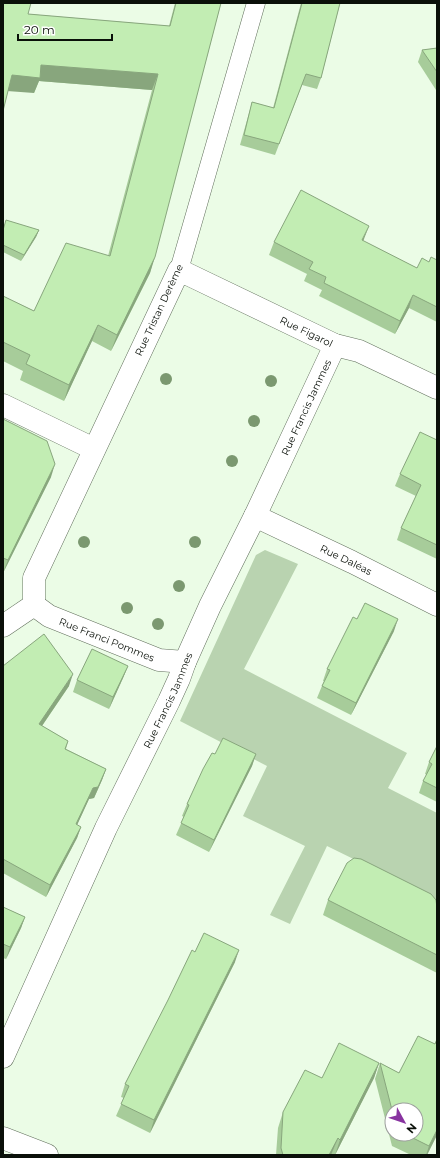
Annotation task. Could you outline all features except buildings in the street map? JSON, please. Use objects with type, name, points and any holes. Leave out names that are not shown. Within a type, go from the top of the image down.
[{"type":"street","name":"Rue Figarol","points":[[179,270],[335,345],[359,351],[437,388]]},
{"type":"street","name":"Rue Tristan Derème","points":[[34,605],[34,578],[179,270]]},
{"type":"street","name":"Rue Francis Jammes","points":[[3,1057],[106,828],[179,679],[210,606],[255,516],[335,345]]},
{"type":"street","points":[[3,405],[94,449]]},
{"type":"street","name":"Rue Daléas","points":[[255,516],[352,562],[437,605]]},
{"type":"street","points":[[3,626],[34,605]]},
{"type":"street","name":"Rue Franci Pommes","points":[[34,605],[49,616],[159,660],[185,662]]},
{"type":"street","points":[[3,1138],[47,1155]]},
{"type":"lane","name":"Rue Tristan Derème","points":[[179,270],[256,3]]},
{"type":"green space","points":[[265,550],[298,564],[244,669],[407,753],[388,788],[437,813],[437,900],[327,846],[290,924],[270,915],[305,846],[243,816],[267,766],[180,721],[256,555]]}]
